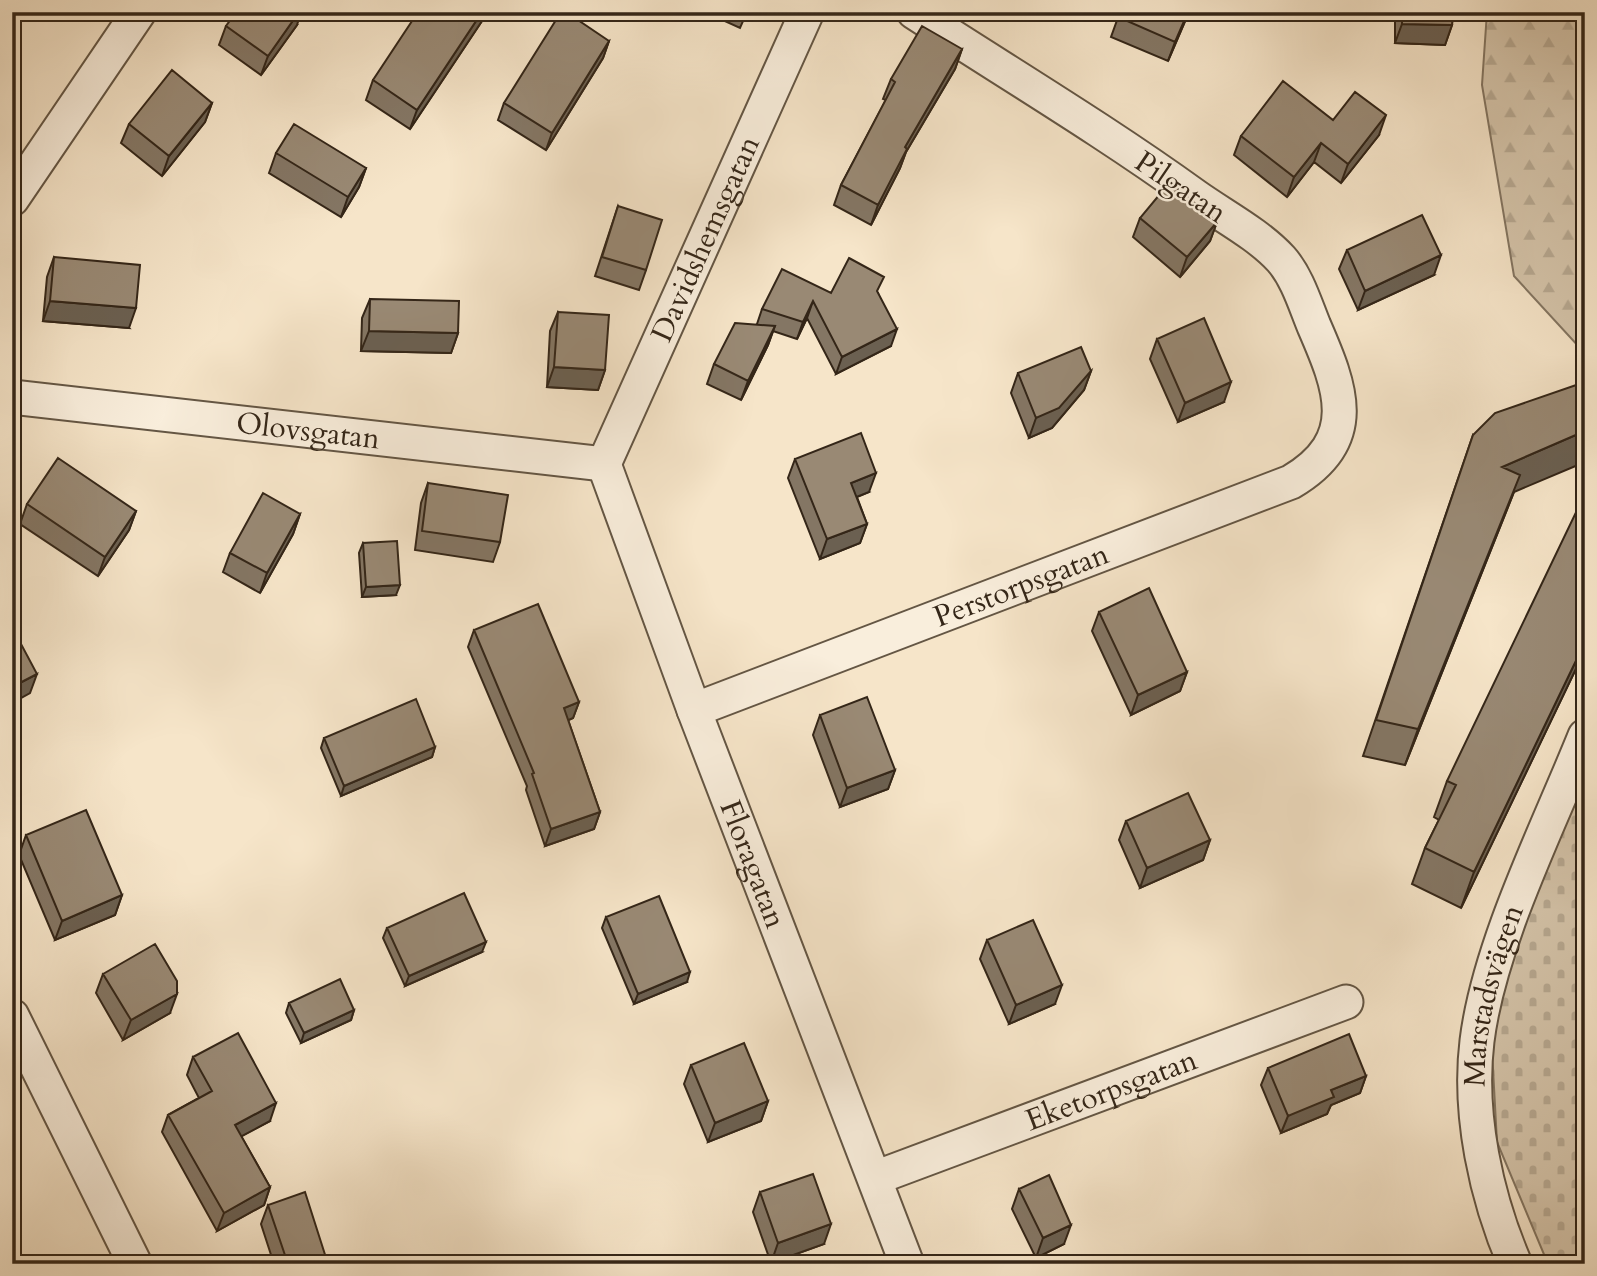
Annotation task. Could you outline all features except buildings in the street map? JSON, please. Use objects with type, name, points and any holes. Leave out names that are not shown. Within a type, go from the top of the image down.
[{"type":"street","points":[[12,200],[139,12]]},
{"type":"street","name":"Davidshemsgatan","points":[[604,464],[807,12]]},
{"type":"street","name":"Pilgatan","points":[[914,12],[1175,181],[1282,260],[1295,282],[1335,373],[1340,398],[1335,441]]},
{"type":"street","name":"Olovsgatan","points":[[12,397],[604,464]]},
{"type":"street","name":"Perstorpsgatan","points":[[694,710],[1292,482],[1307,473],[1335,441]]},
{"type":"street","name":"Floragatan","points":[[604,464],[694,710],[907,1264]]},
{"type":"street","name":"Marstadsvägen","points":[[1515,1264],[1498,1226],[1482,1159],[1477,1043],[1485,998],[1507,929],[1585,736]]},
{"type":"street","name":"Eketorpsgatan","points":[[875,1178],[1346,1002]]},
{"type":"street","points":[[12,1016],[135,1264]]},
{"type":"green space","points":[[1487,12],[1585,12],[1585,348],[1580,348],[1514,276],[1482,85]]},
{"type":"green space","points":[[1585,751],[1585,1264],[1548,1264],[1497,1142],[1490,1014]]}]
